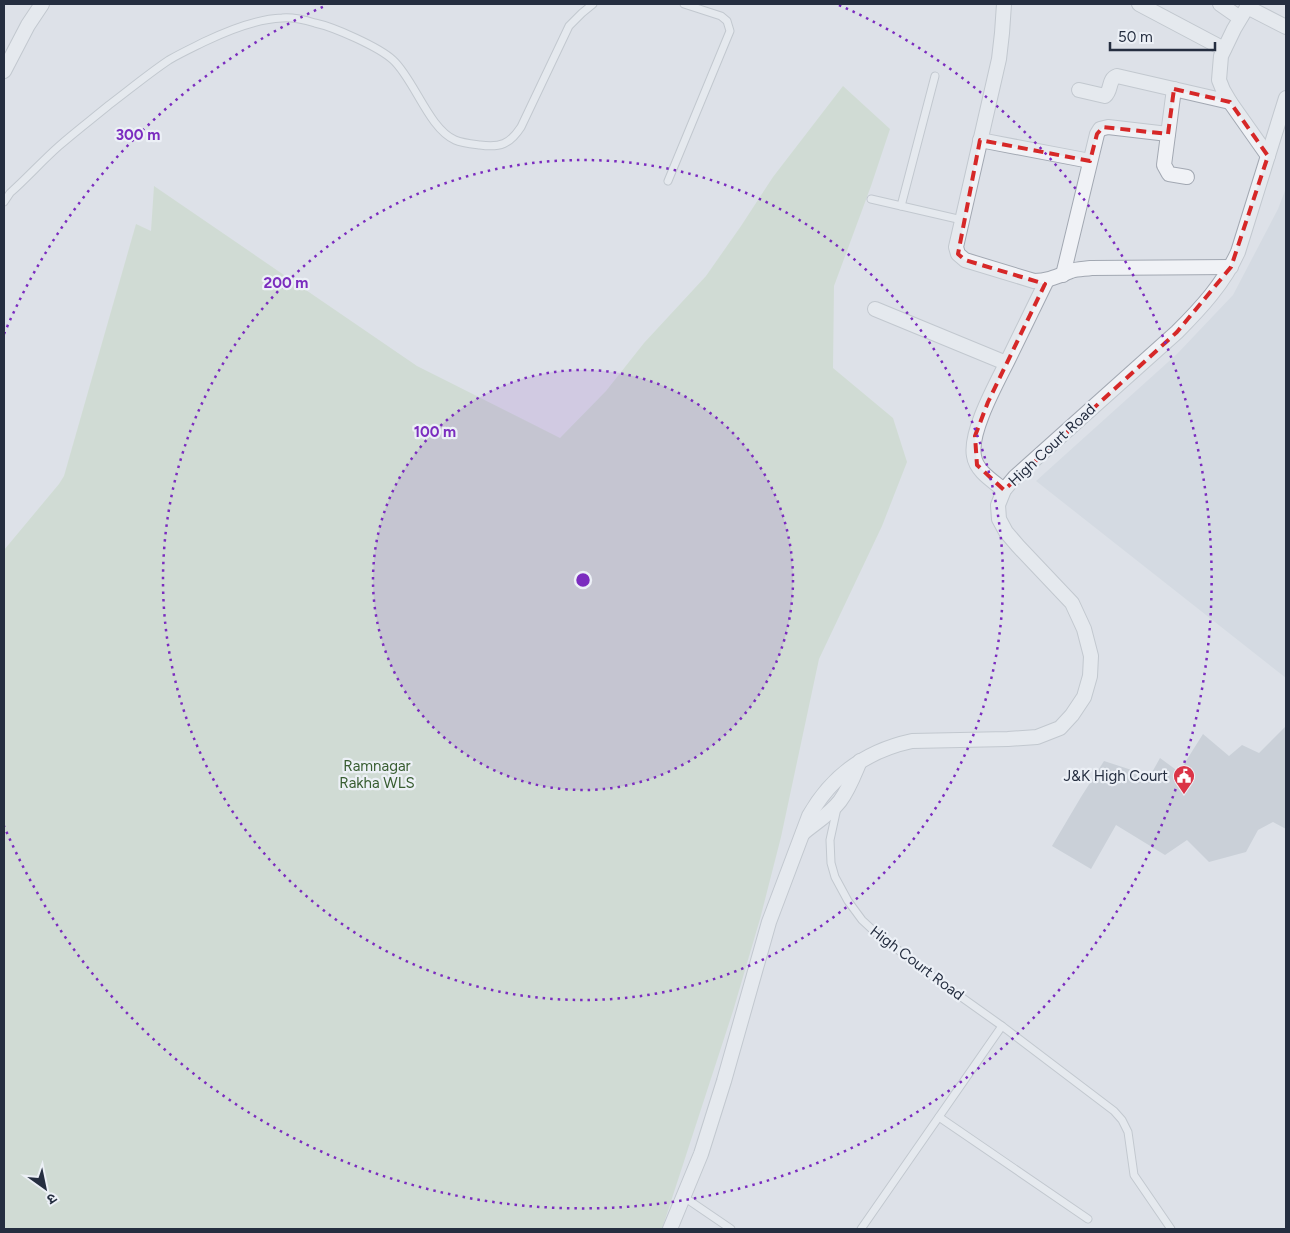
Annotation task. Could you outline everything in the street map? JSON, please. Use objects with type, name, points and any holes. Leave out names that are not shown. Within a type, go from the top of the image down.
[{"type":"street","points":[[4,68],[42,4]]},
{"type":"street","points":[[1004,4],[999,59],[956,247],[961,258],[1034,281],[1047,280],[1072,270],[1092,268],[1231,267]]},
{"type":"street","points":[[1139,4],[1224,49]]},
{"type":"street","points":[[1220,4],[1245,10],[1286,27]]},
{"type":"street","points":[[1245,10],[1221,56],[1219,80],[1230,102],[1268,156]]},
{"type":"street","points":[[1079,90],[1105,96],[1109,91],[1111,80],[1117,76],[1230,102]]},
{"type":"street","points":[[1174,89],[1164,160],[1165,170],[1169,174],[1187,177]]},
{"type":"street","name":"High Court Road","points":[[670,1229],[701,1154],[724,1081],[769,922],[802,833],[817,801],[838,778],[877,751],[912,741],[1038,737],[1060,728],[1072,715],[1084,697],[1090,676],[1091,656],[1084,628],[1072,603],[1018,546],[1002,526],[999,519],[998,505],[1004,490],[1015,477],[1177,332],[1202,308],[1220,284],[1238,252],[1286,98]]},
{"type":"street","points":[[1063,275],[1090,160],[1100,129],[1108,126],[1168,134]]},
{"type":"street","points":[[980,140],[1090,160]]},
{"type":"street","points":[[1004,490],[982,471],[974,458],[975,436],[981,418],[1006,363],[1047,280]]},
{"type":"street","points":[[875,308],[1006,363]]},
{"type":"street","points":[[802,833],[838,803],[853,780],[860,761]]},
{"type":"lane","points":[[4,202],[10,193],[58,147],[144,77],[170,60],[218,36],[248,25],[282,18],[318,23],[381,51],[401,68],[446,136],[456,141],[490,147],[499,146],[515,136],[521,127],[570,26],[593,4]]},
{"type":"lane","points":[[668,181],[730,31],[726,21],[721,16],[684,4]]},
{"type":"lane","points":[[901,206],[936,76]]},
{"type":"lane","points":[[871,199],[962,220]]},
{"type":"lane","name":"High Court Road","points":[[838,803],[830,840],[831,863],[835,877],[848,902],[862,920],[936,979],[1114,1110],[1128,1132],[1134,1175],[1171,1229]]},
{"type":"lane","points":[[861,1229],[1002,1026]]},
{"type":"lane","points":[[939,1117],[1088,1219]]},
{"type":"lane","points":[[684,1197],[731,1229]]},
{"type":"highlighted area","points":[[1174,89],[1230,102],[1268,156],[1231,267],[1177,332],[1004,490],[977,465],[975,436],[988,402],[1045,284],[965,260],[958,254],[980,140],[1090,161],[1097,134],[1103,127],[1168,134]]},
{"type":"shaded area","points":[[1286,188],[1286,678],[1036,481],[1177,354],[1233,295],[1278,209]]},
{"type":"green space","name":"Ramnagar Rakha WLS","points":[[843,86],[890,129],[834,286],[833,368],[893,418],[907,462],[882,526],[819,659],[781,837],[760,919],[733,1011],[662,1229],[4,1229],[4,550],[64,476],[136,224],[151,231],[154,186],[417,366],[560,438],[606,391],[644,343],[706,276],[773,177]]},
{"type":"building","name":"J&K High Court","points":[[1286,726],[1286,829],[1273,822],[1258,830],[1246,852],[1209,862],[1187,840],[1165,855],[1116,825],[1091,869],[1052,846],[1104,761],[1150,776],[1160,758],[1179,772],[1203,734],[1229,756],[1242,745],[1259,753]]},
{"type":"place","name":"J&K High Court","points":[[1184,795]]}]
